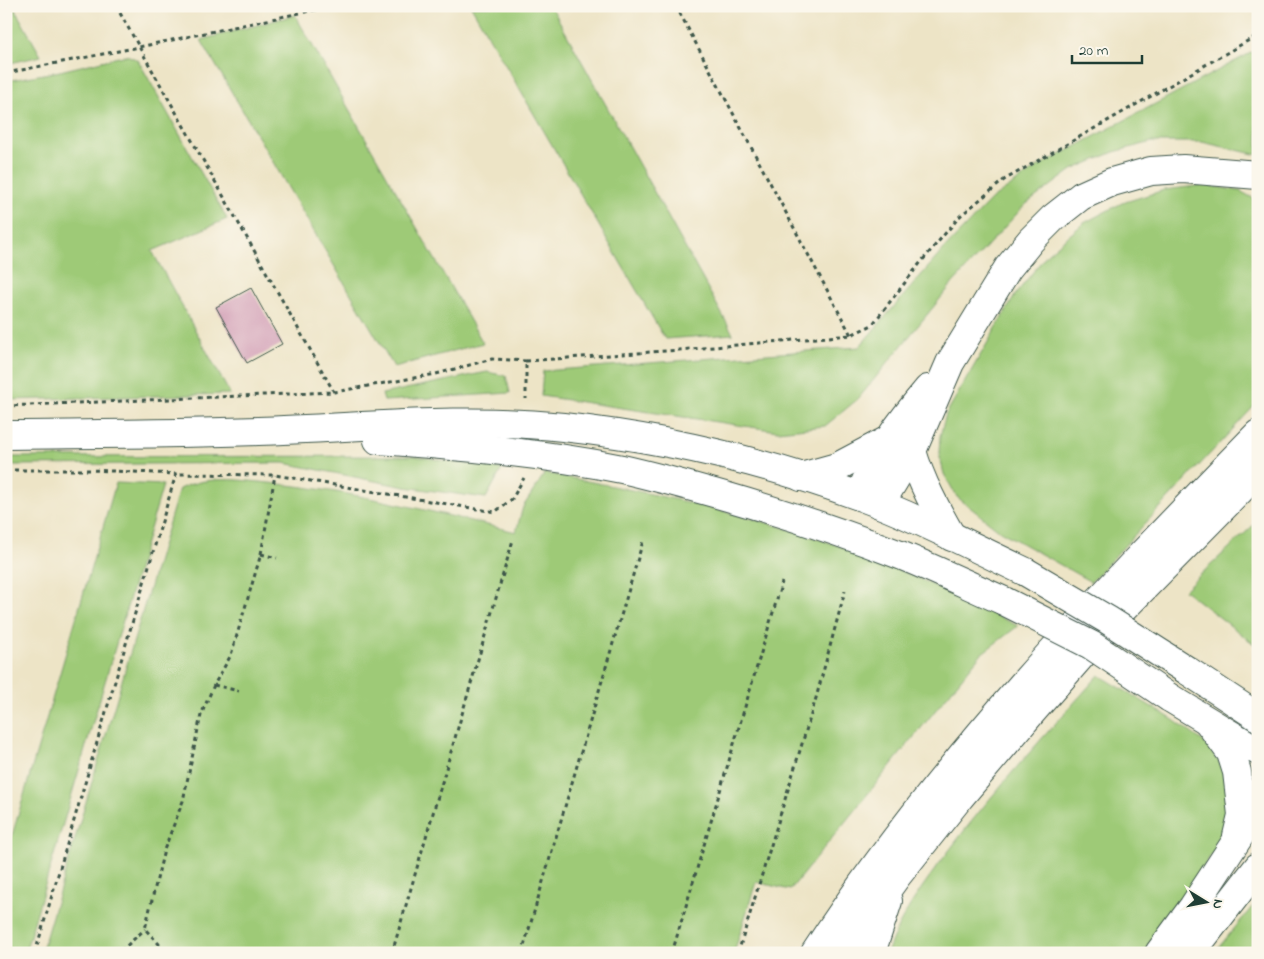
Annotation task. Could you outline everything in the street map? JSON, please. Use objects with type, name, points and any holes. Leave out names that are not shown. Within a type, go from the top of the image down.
[{"type":"main road","points":[[853,538],[870,500],[900,446],[1008,268],[1031,240],[1053,218],[1081,196],[1112,182],[1151,171],[1183,169],[1258,175]]},
{"type":"main road","points":[[1218,171],[1258,193]]},
{"type":"main road","points":[[6,435],[258,432],[454,422],[561,427],[632,437],[749,461],[870,500],[1026,572],[1108,620],[1258,716]]},
{"type":"main road","points":[[258,432],[461,446],[556,457],[623,470],[688,486],[789,515],[902,556],[1004,601],[1091,645],[1209,723],[1258,751]]},
{"type":"main road","points":[[815,953],[876,864],[940,783],[1014,695],[1098,600],[1258,434]]},
{"type":"main road","points":[[801,477],[900,446]]},
{"type":"main road","points":[[900,446],[918,472],[952,537]]},
{"type":"main road","points":[[841,953],[897,876],[960,797],[1116,616],[1258,472]]},
{"type":"main road","points":[[1209,723],[1231,753],[1237,772],[1242,815],[1236,842]]},
{"type":"main road","points":[[1159,953],[1258,808]]},
{"type":"main road","points":[[1191,953],[1258,867]]},
{"type":"main road","points":[[871,953],[897,876]]},
{"type":"path","points":[[116,6],[334,392]]},
{"type":"path","points":[[6,73],[333,6]]},
{"type":"path","points":[[676,6],[851,335]]},
{"type":"path","points":[[6,406],[334,392],[436,374],[492,359],[526,361],[851,335],[872,325],[960,216],[1004,180],[1258,35]]},
{"type":"path","points":[[526,361],[526,394]]},
{"type":"path","points":[[6,470],[91,470],[176,474],[275,475],[495,512],[512,499],[524,477]]},
{"type":"path","points":[[35,953],[176,474]]},
{"type":"path","points":[[120,951],[145,929],[164,850],[183,800],[201,715],[214,685],[231,655],[261,554],[275,475]]},
{"type":"path","points":[[392,953],[513,540]]},
{"type":"path","points":[[522,953],[643,541]]},
{"type":"path","points":[[261,554],[278,558]]},
{"type":"path","points":[[672,953],[782,582]]},
{"type":"path","points":[[738,953],[816,698],[845,591]]},
{"type":"path","points":[[214,685],[239,691]]},
{"type":"path","points":[[145,929],[159,944],[157,953]]},
{"type":"green space","points":[[6,6],[13,6],[41,56],[6,64]]},
{"type":"green space","points":[[471,6],[551,6],[733,334],[665,339]]},
{"type":"green space","points":[[295,15],[483,343],[394,367],[201,40]]},
{"type":"green space","points":[[1258,49],[1258,155],[1202,142],[1152,142],[1114,152],[1072,170],[1025,205],[953,283],[858,399],[825,426],[778,431],[541,396],[543,371],[859,347],[944,249],[992,199],[1039,166]]},
{"type":"green space","points":[[127,55],[138,60],[227,219],[152,251],[230,394],[6,400],[6,81],[60,71]]},
{"type":"green space","points":[[1205,185],[1240,191],[1258,201],[1258,402],[1091,582],[1000,531],[957,497],[944,474],[939,453],[940,436],[946,414],[1016,294],[1047,254],[1084,223],[1122,203],[1164,190]]},
{"type":"green space","points":[[487,372],[506,376],[510,393],[384,401],[382,394]]},
{"type":"green space","points":[[414,456],[502,469],[486,498],[405,487],[284,463],[6,464],[6,457]]},
{"type":"green space","points":[[545,473],[714,508],[813,537],[866,556],[942,589],[1018,626],[981,654],[790,890],[756,882],[734,953],[41,953],[179,489],[201,482],[224,480],[332,491],[393,503],[516,532],[523,507]]},
{"type":"green space","points":[[116,483],[163,485],[25,953],[6,953],[6,856]]},
{"type":"green space","points":[[1258,521],[1258,647],[1184,590]]},
{"type":"green space","points":[[1099,675],[1172,719],[1204,742],[1220,763],[1229,788],[1229,814],[1223,837],[1147,953],[887,953],[906,913],[948,852],[1002,784]]},
{"type":"green space","points":[[1258,900],[1258,943],[1249,953],[1214,953]]},
{"type":"building","points":[[251,288],[282,344],[247,363],[216,307]]}]
